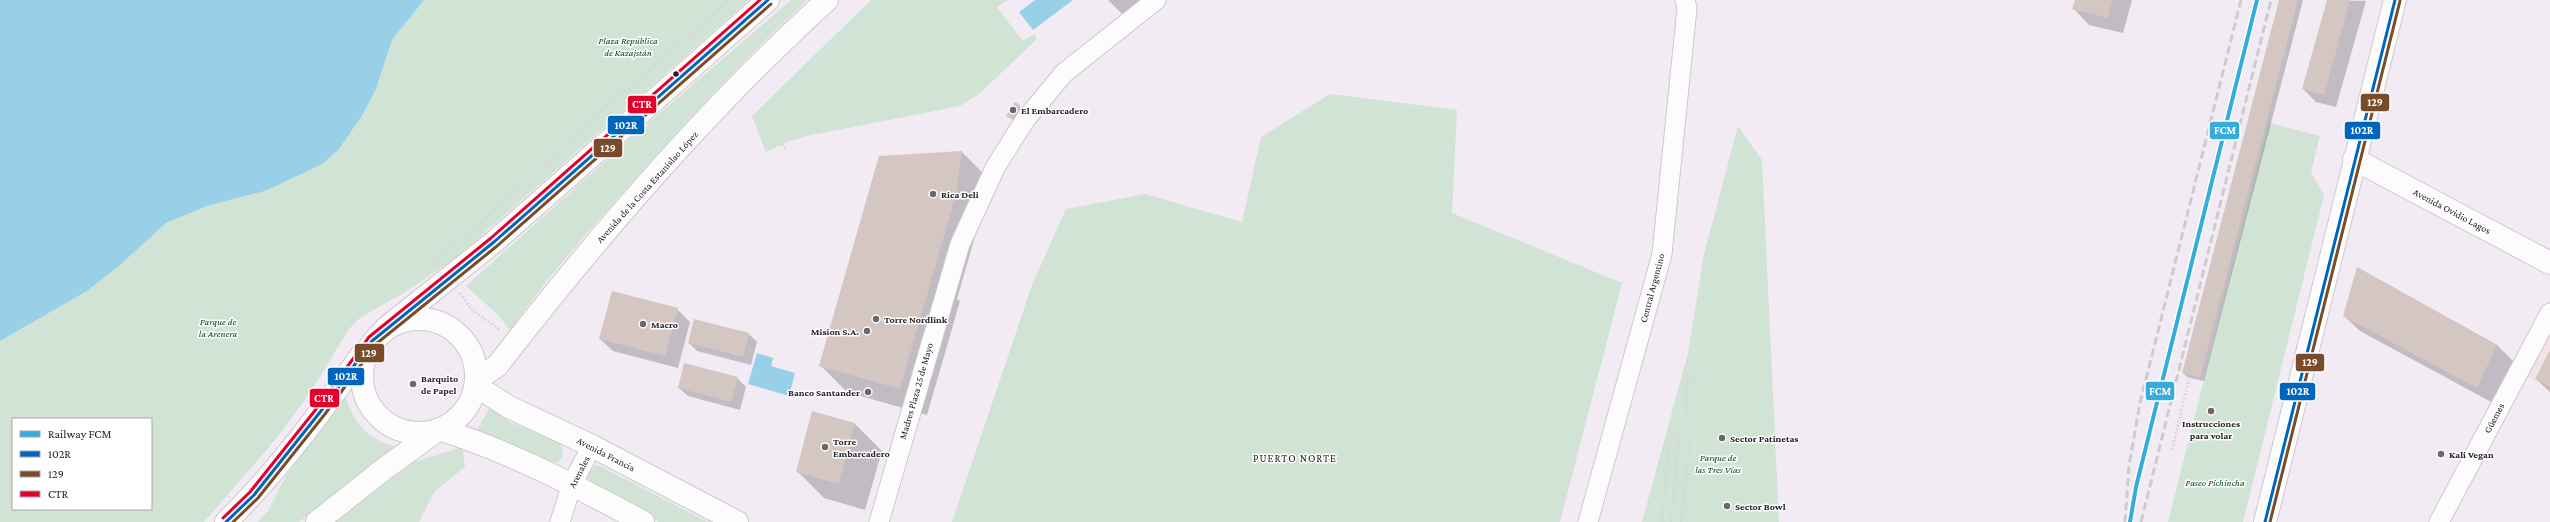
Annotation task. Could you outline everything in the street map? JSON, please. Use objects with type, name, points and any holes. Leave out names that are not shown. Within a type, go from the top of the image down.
[{"type":"main road","points":[[226,522],[254,495],[321,411],[379,334],[494,242],[768,0]]},
{"type":"main road","name":"Avenida de la Costa Estanislao López","points":[[476,383],[497,366],[615,221],[686,143],[786,38],[827,0]]},
{"type":"main road","points":[[2265,522],[2395,0]]},
{"type":"main road","name":"Avenida Ovidio Lagos","points":[[2354,160],[2550,263]]},
{"type":"main road","points":[[317,522],[384,469],[438,431],[458,419],[470,404],[476,383],[474,359],[464,340],[448,326],[428,319],[406,319],[379,334],[363,360],[361,380],[366,400],[377,418],[401,431],[438,431],[486,444],[572,484],[643,522]]},
{"type":"main road","name":"Avenida Francia","points":[[476,383],[509,407],[592,446],[737,522]]},
{"type":"street","name":"Madres Plaza 25 de Mayo","points":[[879,522],[958,251],[977,203],[996,166],[1025,120],[1064,73],[1156,0]]},
{"type":"street","name":"Central Argentino","points":[[1588,522],[1662,254],[1688,8],[1685,0]]},
{"type":"street","name":"Güemes","points":[[2439,522],[2550,313]]},
{"type":"street","name":"Arenales","points":[[560,522],[572,484],[592,446]]},
{"type":"path","points":[[432,260],[463,238],[513,195],[581,128],[730,0]]},
{"type":"path","points":[[779,141],[787,150]]},
{"type":"path","points":[[459,291],[472,310],[501,331]]},
{"type":"path","points":[[1681,522],[1688,450],[1686,383],[1699,374]]},
{"type":"path","points":[[2172,450],[2189,379]]},
{"type":"path","points":[[1662,522],[1668,450],[1672,428],[1678,442],[1671,522]]},
{"type":"shaded area","points":[[2550,321],[2550,389],[2518,372]]},
{"type":"green space","name":"Parque de la Arenera","points":[[424,0],[749,0],[457,257],[404,293],[361,317],[349,329],[310,393],[276,439],[204,522],[0,522],[0,341],[87,291],[119,266],[166,223],[207,206],[265,191],[376,89],[392,40]]},
{"type":"green space","points":[[791,0],[807,0],[738,68],[650,162],[537,293],[510,331],[500,317],[466,286],[631,138]]},
{"type":"green space","points":[[871,0],[1008,0],[997,7],[1023,41],[1034,34],[1037,39],[980,93],[960,106],[807,136],[787,142],[766,152],[752,116]]},
{"type":"green space","points":[[1330,94],[1457,110],[1452,213],[1622,283],[1560,522],[952,522],[1032,285],[1066,209],[1145,194],[1242,222],[1261,137]]},
{"type":"green space","name":"Paseo Pichincha","points":[[2269,123],[2320,136],[2311,172],[2324,195],[2243,522],[2168,522]]},
{"type":"green space","name":"Parque de las Tres Vías","points":[[1738,126],[1762,160],[1779,522],[1642,522],[1688,353],[1704,254]]},
{"type":"green space","points":[[345,395],[353,415],[363,429],[369,435],[396,447],[299,522],[258,522],[268,511],[286,476]]},
{"type":"green space","points":[[490,407],[495,407],[509,422],[558,442],[562,448],[563,456],[558,462],[550,463],[478,433],[477,430]]},
{"type":"green space","points":[[462,447],[465,467],[435,491],[419,522],[334,522],[414,462]]},
{"type":"green space","points":[[595,466],[600,466],[708,522],[659,522],[594,487],[588,481],[589,473]]},
{"type":"water","points":[[0,0],[424,0],[392,40],[376,89],[363,114],[339,149],[322,164],[265,191],[207,206],[166,223],[119,266],[87,291],[0,341]]},
{"type":"water","points":[[1035,0],[1073,0],[1033,30],[1019,12]]},
{"type":"water","points":[[757,353],[773,358],[771,366],[795,373],[789,396],[748,384]]},
{"type":"building","points":[[2075,0],[2112,0],[2108,18],[2072,9]]},
{"type":"building","points":[[2279,0],[2298,0],[2200,378],[2182,373]]},
{"type":"building","points":[[2327,0],[2350,0],[2324,95],[2302,89]]},
{"type":"building","name":"El Embarcadero","points":[[1015,102],[1020,105],[1011,119],[1006,116]]},
{"type":"building","points":[[962,151],[956,194],[900,389],[819,366],[879,156]]},
{"type":"building","points":[[2357,267],[2497,345],[2477,388],[2343,316]]},
{"type":"building","points":[[612,291],[678,308],[665,356],[599,339]]},
{"type":"building","points":[[694,319],[749,333],[743,357],[688,343]]},
{"type":"building","points":[[2550,350],[2550,387],[2535,379]]},
{"type":"building","points":[[684,363],[738,377],[731,402],[678,388]]},
{"type":"building","name":"Torre Embarcadero","points":[[812,411],[855,423],[839,484],[796,472]]},
{"type":"railway","points":[[2125,522],[2129,466],[2140,403],[2241,0]]},
{"type":"railway","points":[[2141,522],[2271,0]]},
{"type":"rail line","name":"FCM","points":[[2130,522],[2136,487],[2257,0]]},
{"type":"transit line","name":"CTR","points":[[223,518],[250,492],[317,408],[369,337],[491,238],[760,0]]},
{"type":"transit line","name":"102R","points":[[226,522],[254,495],[321,411],[372,341],[494,242],[768,0]]},
{"type":"transit line","name":"102R","points":[[2265,522],[2395,0]]},
{"type":"transit line","name":"129","points":[[2270,522],[2400,1]]},
{"type":"transit line","name":"129","points":[[233,522],[258,498],[325,414],[376,344],[497,246],[771,4]]},
{"type":"place","name":"El Embarcadero","points":[[1013,110]]},
{"type":"place","name":"Rica Deli","points":[[933,194]]},
{"type":"place","name":"Torre Nordlink","points":[[876,319]]},
{"type":"place","name":"Macro","points":[[643,324]]},
{"type":"place","name":"Mision S.A.","points":[[867,331]]},
{"type":"place","name":"Barquito de Papel","points":[[413,384]]},
{"type":"place","name":"Banco Santander","points":[[868,392]]},
{"type":"place","name":"Instrucciones para volar","points":[[2211,411]]},
{"type":"place","name":"Sector Patinetas","points":[[1722,438]]},
{"type":"place","name":"Torre Embarcadero","points":[[825,447]]},
{"type":"place","name":"Kali Vegan","points":[[2441,454]]},
{"type":"place","name":"Sector Bowl","points":[[1727,506]]},
{"type":"district","name":"PUERTO NORTE","points":[[1295,458]]},
{"type":"park label","name":"Plaza República de Kazajstán","points":[[628,46]]}]
